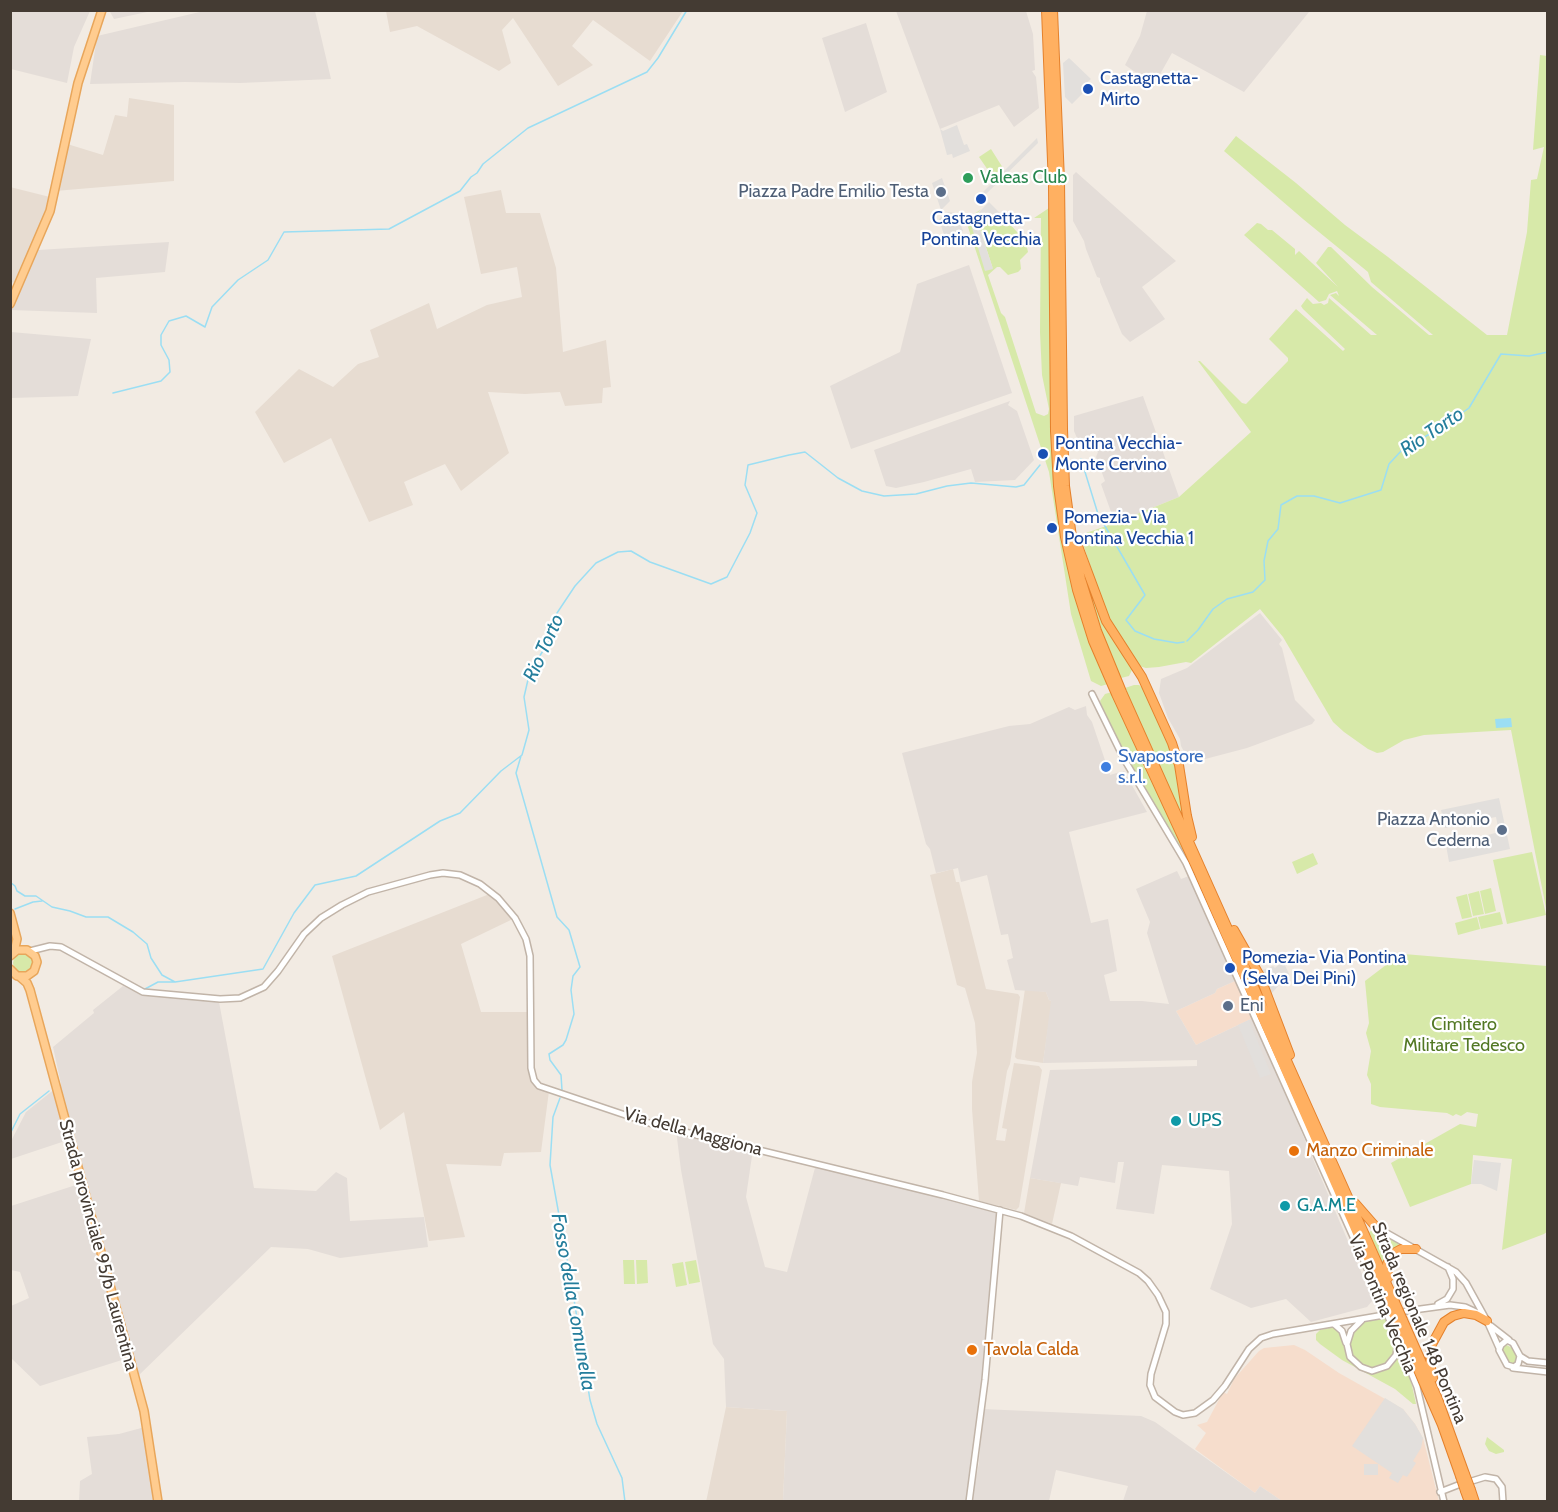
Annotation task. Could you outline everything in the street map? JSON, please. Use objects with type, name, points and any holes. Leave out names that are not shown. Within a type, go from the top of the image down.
[{"type":"highway","points":[[1046,10],[1060,453],[1065,537],[1083,599]]},
{"type":"highway","points":[[1053,10],[1060,193],[1060,453]]},
{"type":"highway","points":[[1061,466],[1083,599]]},
{"type":"highway","points":[[1070,527],[1106,621],[1142,677],[1172,743],[1179,765],[1188,822],[1202,867]]},
{"type":"highway","name":"Strada regionale 148 Pontina","points":[[1083,599],[1119,693],[1390,1301]]},
{"type":"highway","name":"Strada regionale 148 Pontina","points":[[1119,693],[1202,867],[1297,1080],[1344,1187],[1397,1322],[1475,1502]]},
{"type":"highway","points":[[1344,1187],[1359,1210],[1376,1227]]},
{"type":"highway","points":[[1361,1240],[1374,1283]]},
{"type":"highway","points":[[1390,1301],[1386,1268],[1389,1257],[1397,1250],[1416,1249]]},
{"type":"highway","points":[[1447,1423],[1431,1368],[1432,1343],[1444,1322],[1455,1316],[1468,1314],[1487,1321]]},
{"type":"highway","name":"Strada regionale 148 Pontina","points":[[1397,1322],[1447,1423],[1463,1475]]},
{"type":"highway","points":[[1469,1502],[1470,1487]]},
{"type":"main road","points":[[10,304],[50,211],[78,83],[102,10]]},
{"type":"main road","points":[[10,913],[17,939],[35,956],[37,962]]},
{"type":"main road","points":[[12,954],[17,939]]},
{"type":"main road","points":[[12,954],[21,949],[29,950]]},
{"type":"main road","name":"Strada provinciale 95/b Laurentina","points":[[30,990],[32,973],[37,962]]},
{"type":"main road","name":"Strada provinciale 95/b Laurentina","points":[[10,969],[27,983],[30,990],[144,1412],[158,1502]]},
{"type":"main road","points":[[20,976],[32,973]]},
{"type":"street","name":"Via Pontina Vecchia","points":[[1092,694],[1124,759],[1186,863],[1374,1283],[1390,1301]]},
{"type":"street","name":"Via della Maggiona","points":[[29,950],[54,946],[65,949],[141,992],[235,999],[249,996],[264,987],[279,971],[304,934],[321,918],[342,904],[368,892],[429,874],[460,875],[480,884],[498,898],[515,918],[526,939],[530,956],[531,1068],[534,1080],[539,1086],[659,1126],[943,1195],[1000,1210],[1062,1231],[1135,1270],[1151,1284],[1161,1299],[1166,1319],[1150,1385],[1152,1394],[1157,1400],[1178,1414],[1195,1413],[1213,1400],[1249,1349],[1258,1340],[1273,1334],[1384,1315]]},
{"type":"street","points":[[37,962],[45,947]]},
{"type":"street","points":[[969,1502],[985,1380],[1000,1210]]},
{"type":"street","points":[[1376,1227],[1455,1270],[1487,1321],[1505,1363],[1512,1368],[1548,1372]]},
{"type":"street","points":[[1436,1306],[1449,1297],[1453,1286],[1450,1271],[1442,1262]]},
{"type":"street","points":[[1406,1311],[1450,1305],[1465,1307],[1478,1313],[1498,1334],[1513,1343],[1520,1356],[1528,1361],[1548,1363]]},
{"type":"street","points":[[1347,1344],[1351,1331],[1363,1320]]},
{"type":"street","name":"Via Pontina Vecchia","points":[[1397,1322],[1398,1340],[1424,1412],[1444,1502]]},
{"type":"street","points":[[1334,1324],[1342,1331],[1350,1357],[1365,1369],[1384,1368],[1392,1362],[1398,1350],[1398,1340]]},
{"type":"street","points":[[1499,1348],[1503,1342],[1509,1340]]},
{"type":"street","points":[[1512,1368],[1517,1365],[1520,1356]]},
{"type":"street","points":[[1470,1487],[1486,1477],[1498,1480],[1503,1489],[1503,1502]]},
{"type":"street","points":[[1440,1492],[1458,1485]]},
{"type":"shaded area","points":[[11,10],[90,11],[74,47],[67,83],[11,69]]},
{"type":"shaded area","points":[[109,10],[152,10],[152,11],[114,19]]},
{"type":"shaded area","points":[[386,10],[683,11],[650,61],[593,20],[572,46],[593,65],[558,86],[513,18],[502,30],[511,63],[499,71],[417,26],[390,32]]},
{"type":"shaded area","points":[[1307,10],[1309,12],[1244,92],[1172,53],[1154,85],[1125,65],[1140,36],[1147,11]]},
{"type":"shaded area","points":[[204,11],[315,11],[331,79],[240,83],[90,84],[97,36]]},
{"type":"shaded area","points":[[896,11],[1026,11],[1033,34],[1035,70],[1032,71],[1036,77],[1039,108],[1014,127],[999,105],[940,129]]},
{"type":"shaded area","points":[[866,23],[887,92],[845,112],[822,38]]},
{"type":"shaded area","points":[[1069,58],[1091,79],[1084,85],[1085,91],[1072,104],[1065,97],[1063,63]]},
{"type":"shaded area","points":[[129,98],[174,105],[174,181],[55,191],[64,143],[103,155],[115,115],[127,117]]},
{"type":"shaded area","points":[[957,125],[964,145],[967,144],[970,151],[953,158],[952,154],[947,155],[940,129],[943,131]]},
{"type":"shaded area","points":[[1037,138],[1038,143],[984,196],[982,193]]},
{"type":"shaded area","points":[[1076,172],[1176,261],[1142,287],[1165,319],[1130,342],[1122,334],[1084,241],[1073,221],[1073,175]]},
{"type":"shaded area","name":"Piazza Padre Emilio Testa","points":[[942,178],[950,201],[941,210],[932,183]]},
{"type":"shaded area","points":[[10,187],[54,198],[19,284],[11,282]]},
{"type":"shaded area","points":[[501,190],[506,213],[540,213],[556,268],[563,352],[606,340],[611,387],[603,388],[602,403],[565,406],[560,392],[525,394],[488,392],[509,453],[461,491],[445,464],[404,482],[413,505],[369,522],[331,438],[284,463],[255,412],[299,369],[333,387],[358,364],[379,357],[370,330],[429,303],[437,329],[487,305],[522,297],[517,267],[481,274],[464,197]]},
{"type":"shaded area","points":[[989,202],[1000,213],[979,226],[993,269],[985,271],[970,221]]},
{"type":"shaded area","points":[[947,212],[956,213],[963,231],[945,238],[939,219]]},
{"type":"shaded area","points":[[169,242],[165,272],[96,278],[97,313],[11,310],[38,250]]},
{"type":"shaded area","points":[[969,265],[1012,393],[851,449],[830,386],[900,352],[917,284]]},
{"type":"shaded area","points":[[11,332],[91,339],[78,396],[11,398]]},
{"type":"shaded area","points":[[1143,396],[1179,497],[1115,523],[1101,484],[1105,481],[1096,457],[1098,452],[1077,438],[1074,431],[1074,416]]},
{"type":"shaded area","points":[[1010,401],[1008,405],[1017,411],[1034,460],[1015,480],[975,482],[971,469],[896,488],[886,486],[874,450]]},
{"type":"shaded area","points":[[1260,613],[1282,640],[1279,644],[1295,700],[1315,720],[1312,724],[1247,748],[1190,763],[1168,718],[1159,693],[1161,679],[1187,668]]},
{"type":"shaded area","points":[[1086,706],[1087,715],[1092,722],[1110,775],[1124,771],[1147,812],[1069,832],[1091,923],[1108,919],[1117,971],[1104,975],[1110,1001],[1169,1004],[1147,933],[1150,922],[1136,889],[1177,871],[1181,879],[1189,876],[1235,981],[1176,1011],[1196,1045],[1253,1018],[1373,1300],[1367,1307],[1311,1322],[1286,1299],[1251,1308],[1210,1289],[1232,1224],[1229,1171],[1162,1165],[1154,1214],[1116,1209],[1124,1162],[1118,1162],[1115,1183],[1080,1177],[1078,1186],[1030,1178],[1050,1070],[1197,1066],[1197,1060],[1043,1063],[1051,1001],[1046,992],[1015,990],[1007,960],[1013,958],[1008,934],[1001,935],[987,875],[961,882],[958,868],[936,873],[902,753],[1009,726],[1030,724],[1069,707],[1075,710]]},
{"type":"shaded area","name":"Piazza Antonio Cederna","points":[[1499,798],[1510,849],[1449,862],[1446,845],[1467,840],[1468,844],[1484,840],[1484,836],[1499,832],[1496,817],[1479,820],[1477,812],[1465,815],[1466,824],[1445,828],[1441,810]]},
{"type":"shaded area","points":[[953,869],[956,882],[959,882],[986,989],[1018,994],[1020,997],[996,1140],[1005,1141],[1007,1129],[1002,1128],[1014,1063],[1039,1066],[1042,1070],[1019,1207],[1016,1210],[979,1201],[972,1109],[972,1082],[977,1053],[975,1023],[965,988],[957,985],[930,875]]},
{"type":"shaded area","points":[[492,893],[515,918],[461,944],[481,1012],[530,1012],[533,1078],[537,1084],[549,1091],[541,1152],[504,1153],[501,1166],[446,1164],[465,1237],[429,1241],[404,1112],[380,1130],[332,956]]},
{"type":"shaded area","points":[[1283,961],[1289,974],[1271,994],[1260,971],[1273,966],[1275,968]]},
{"type":"shaded area","points":[[1235,981],[1253,1018],[1196,1045],[1176,1011]]},
{"type":"shaded area","points":[[123,986],[147,995],[219,1002],[254,1188],[316,1191],[336,1172],[347,1178],[350,1221],[424,1217],[428,1247],[340,1258],[308,1249],[271,1247],[137,1377],[71,1139],[11,1159],[10,1143],[26,1112],[61,1084],[53,1047]]},
{"type":"shaded area","points":[[1025,989],[1046,992],[1049,1000],[1052,1001],[1043,1063],[1015,1057]]},
{"type":"shaded area","points":[[1249,1020],[1271,1074],[1260,1078],[1238,1025]]},
{"type":"shaded area","points":[[676,1130],[753,1149],[746,1197],[765,1267],[787,1272],[816,1164],[1000,1210],[991,1312],[969,1501],[783,1501],[787,1411],[726,1407],[724,1359],[713,1344],[681,1170]]},
{"type":"shaded area","points":[[1474,1160],[1501,1163],[1497,1191],[1481,1184],[1471,1184]]},
{"type":"shaded area","points":[[1030,1178],[1061,1183],[1052,1224],[1024,1213]]},
{"type":"shaded area","points":[[79,1184],[125,1359],[40,1386],[11,1358],[11,1306],[29,1298],[20,1272],[11,1270],[11,1206]]},
{"type":"shaded area","points":[[1294,1345],[1403,1409],[1423,1438],[1439,1501],[1282,1501],[1260,1486],[1255,1493],[1195,1449],[1206,1433],[1197,1425],[1207,1422],[1223,1392],[1227,1394],[1234,1379],[1259,1351],[1264,1348]]},
{"type":"shaded area","points":[[1385,1398],[1403,1409],[1423,1438],[1421,1448],[1413,1461],[1416,1463],[1407,1477],[1403,1475],[1398,1483],[1389,1478],[1392,1473],[1352,1446]]},
{"type":"shaded area","points":[[726,1407],[787,1411],[783,1501],[706,1502]]},
{"type":"shaded area","points":[[982,1409],[1141,1416],[1155,1422],[1255,1493],[1260,1486],[1282,1501],[1123,1501],[1128,1486],[1056,1470],[1049,1501],[971,1502],[979,1463]]},
{"type":"shaded area","points":[[145,1427],[153,1500],[79,1502],[80,1481],[92,1474],[87,1437],[119,1434]]},
{"type":"shaded area","points":[[1364,1464],[1378,1464],[1378,1475],[1364,1475]]},
{"type":"green space","points":[[1540,55],[1547,56],[1547,913],[1511,730],[1424,735],[1404,740],[1383,752],[1377,753],[1368,749],[1333,722],[1283,637],[1260,609],[1191,663],[1146,668],[1139,666],[1107,616],[1080,535],[1179,497],[1251,432],[1198,361],[1242,403],[1246,404],[1288,361],[1288,358],[1269,339],[1296,309],[1343,351],[1345,349],[1303,309],[1301,306],[1307,298],[1313,304],[1324,305],[1328,303],[1329,298],[1371,335],[1377,335],[1330,295],[1336,293],[1339,296],[1337,291],[1329,294],[1326,300],[1319,302],[1244,235],[1257,223],[1272,230],[1295,249],[1295,255],[1299,251],[1338,287],[1316,263],[1328,247],[1331,247],[1372,287],[1429,335],[1433,335],[1371,282],[1368,272],[1224,151],[1236,136],[1345,225],[1487,335],[1507,335],[1527,232],[1531,180],[1537,179],[1544,147],[1533,150]]},
{"type":"green space","points":[[991,149],[1003,168],[992,176],[979,157]]},
{"type":"green space","points":[[1049,208],[1057,493],[1108,684],[1101,686],[1091,681],[1071,614],[1049,472],[967,224],[969,218],[981,209],[970,221],[993,269],[979,226],[1000,213],[1025,239],[1028,252],[1020,260],[1021,269],[1018,272],[1008,275],[997,267],[988,275],[1001,313],[1005,317],[1036,413],[1044,416],[1048,414],[1049,409],[1042,375],[1040,332],[1041,218],[1034,218]]},
{"type":"green space","points":[[1087,574],[1108,631],[1133,668],[1129,676],[1121,678],[1104,638],[1084,575]]},
{"type":"green space","points":[[1139,685],[1144,689],[1169,742],[1176,766],[1183,818],[1125,688]]},
{"type":"green space","points":[[1112,692],[1188,860],[1126,760],[1104,713],[1100,701],[1105,694]]},
{"type":"green space","points":[[1532,852],[1546,915],[1507,924],[1493,860]]},
{"type":"green space","points":[[1313,853],[1318,864],[1297,874],[1292,862]]},
{"type":"green space","points":[[1491,888],[1496,911],[1485,914],[1480,891]]},
{"type":"green space","points":[[1479,891],[1484,914],[1473,916],[1468,894]]},
{"type":"green space","points":[[1467,894],[1472,917],[1462,919],[1456,897]]},
{"type":"green space","points":[[1500,912],[1503,924],[1481,929],[1478,917]]},
{"type":"green space","points":[[1477,917],[1480,929],[1458,935],[1455,923]]},
{"type":"green space","points":[[23,953],[30,956],[33,963],[30,970],[23,973],[16,970],[13,963],[16,956]]},
{"type":"green space","name":"Cimitero Militare Tedesco","points":[[1392,953],[1547,966],[1548,1231],[1544,1234],[1502,1250],[1512,1159],[1473,1155],[1471,1184],[1410,1207],[1391,1163],[1460,1124],[1476,1127],[1478,1114],[1467,1112],[1461,1116],[1456,1114],[1453,1116],[1447,1113],[1380,1107],[1371,1104],[1371,1084],[1367,1075],[1371,1051],[1366,1033],[1369,1023],[1365,981],[1386,965]]},
{"type":"green space","points":[[1373,1230],[1398,1243],[1399,1246],[1389,1251],[1382,1262],[1369,1232]]},
{"type":"green space","points":[[623,1260],[634,1260],[635,1284],[624,1284]]},
{"type":"green space","points":[[636,1260],[647,1260],[648,1283],[637,1284]]},
{"type":"green space","points":[[696,1260],[700,1282],[689,1284],[685,1262]]},
{"type":"green space","points":[[683,1262],[687,1285],[676,1287],[672,1264]]},
{"type":"green space","points":[[1386,1318],[1396,1340],[1395,1351],[1389,1363],[1372,1369],[1364,1367],[1350,1353],[1349,1346],[1354,1329],[1365,1322]]},
{"type":"green space","points":[[1334,1327],[1341,1333],[1348,1359],[1361,1370],[1371,1373],[1386,1369],[1395,1361],[1400,1351],[1410,1376],[1416,1404],[1395,1389],[1342,1360],[1316,1340],[1316,1334],[1320,1330]]},
{"type":"green space","points":[[1505,1344],[1512,1348],[1517,1357],[1515,1364],[1507,1360],[1501,1348]]},
{"type":"green space","points":[[1487,1437],[1504,1452],[1496,1454],[1489,1451],[1485,1444]]},
{"type":"water","points":[[1511,718],[1512,727],[1496,728],[1495,719]]},
{"type":"waterway","points":[[113,393],[161,381],[170,372],[169,360],[161,345],[161,335],[169,321],[186,316],[205,327],[212,307],[238,280],[268,260],[284,232],[389,229],[460,191],[483,164],[528,128],[647,72],[687,10]]},
{"type":"waterway","name":"Rio Torto","points":[[1187,641],[1213,609],[1227,599],[1253,592],[1265,580],[1264,561],[1268,541],[1278,529],[1281,505],[1297,496],[1314,496],[1340,503],[1381,490],[1389,464],[1402,450],[1469,408],[1501,354],[1529,356],[1548,352]]},
{"type":"waterway","name":"Rio Torto","points":[[10,882],[17,891],[25,896],[36,896],[52,907],[86,917],[108,917],[133,932],[147,944],[151,958],[162,975],[175,982],[263,969],[294,913],[315,885],[356,876],[440,821],[460,813],[501,771],[522,755],[529,730],[524,697],[530,671],[550,640],[557,613],[575,586],[596,563],[618,552],[631,551],[650,562],[711,584],[727,577],[750,533],[757,513],[745,485],[748,465],[789,455],[805,452],[838,478],[862,491],[884,496],[916,494],[971,483],[1016,487],[1024,485],[1040,465]]},
{"type":"waterway","name":"Rio Torto","points":[[1081,459],[1098,514],[1145,595],[1126,620],[1135,631],[1154,639],[1184,642]]},
{"type":"waterway","name":"Fosso della Comunella","points":[[521,756],[516,773],[557,917],[569,930],[580,967],[573,976],[571,990],[574,1014],[566,1040],[563,1045],[549,1054],[550,1060],[561,1075],[562,1090]]},
{"type":"waterway","points":[[15,909],[42,901]]},
{"type":"waterway","points":[[145,989],[158,982],[174,982]]},
{"type":"waterway","points":[[10,1134],[20,1114],[49,1091]]},
{"type":"waterway","name":"Fosso della Comunella","points":[[560,1098],[553,1117],[550,1165],[590,1400],[597,1424],[622,1478],[625,1502]]},
{"type":"place","name":"Castagnetta- Mirto","points":[[1088,89]]},
{"type":"place","name":"Valeas Club","points":[[968,178]]},
{"type":"place","name":"Piazza Padre Emilio Testa","points":[[941,192]]},
{"type":"place","name":"Castagnetta- Pontina Vecchia","points":[[981,199]]},
{"type":"place","name":"Pontina Vecchia- Monte Cervino","points":[[1043,454]]},
{"type":"place","name":"Pomezia- Via Pontina Vecchia 1","points":[[1052,528]]},
{"type":"place","name":"Svapostore s.r.l.","points":[[1106,767]]},
{"type":"place","name":"Piazza Antonio Cederna","points":[[1502,830]]},
{"type":"place","name":"Pomezia- Via Pontina (Selva Dei Pini)","points":[[1230,968]]},
{"type":"place","name":"Eni","points":[[1228,1006]]},
{"type":"place","name":"UPS","points":[[1176,1121]]},
{"type":"place","name":"Manzo Criminale","points":[[1294,1151]]},
{"type":"place","name":"G.A.M.E","points":[[1285,1206]]},
{"type":"place","name":"Tavola Calda","points":[[972,1350]]}]
